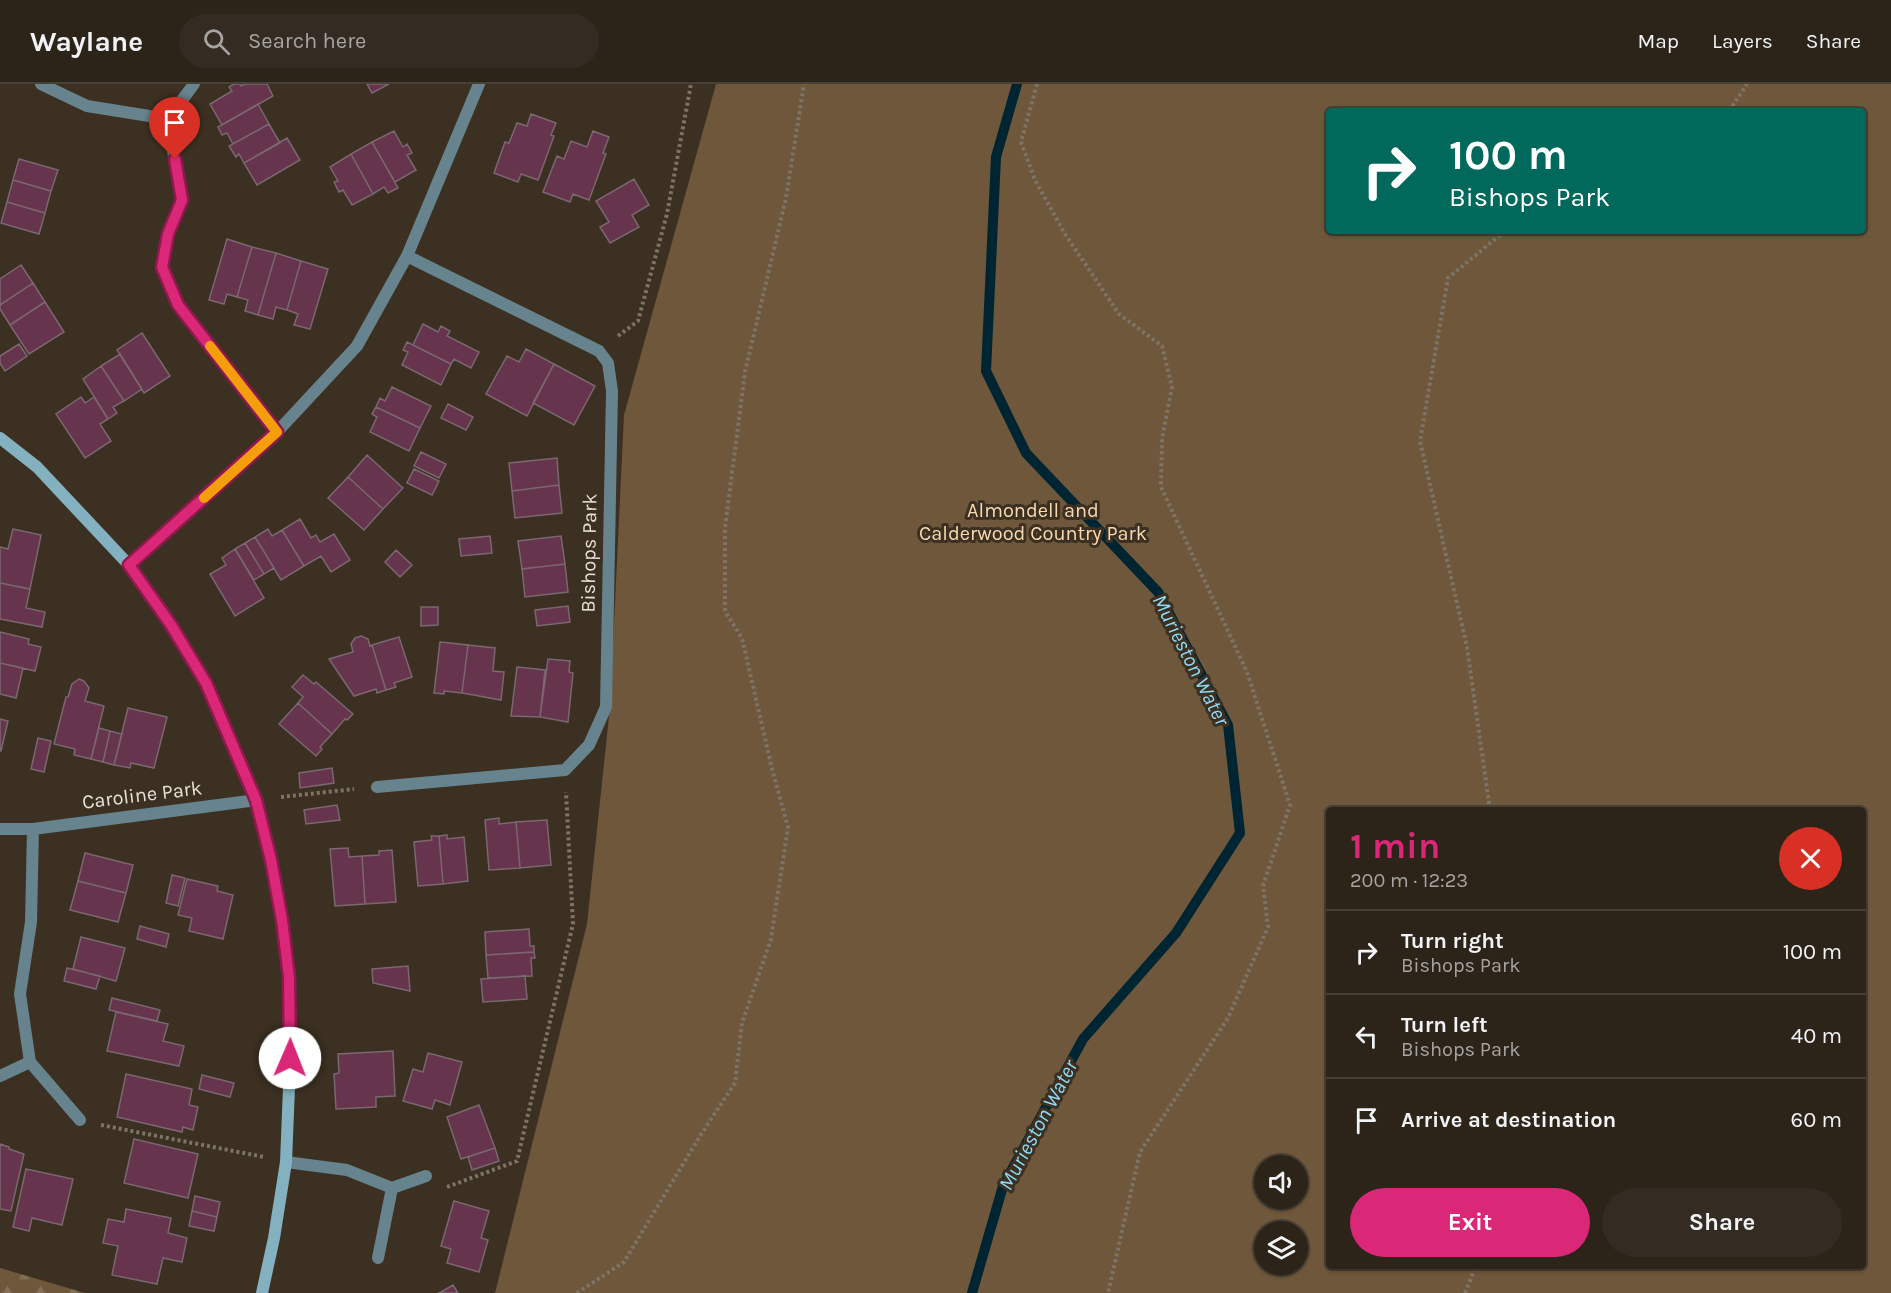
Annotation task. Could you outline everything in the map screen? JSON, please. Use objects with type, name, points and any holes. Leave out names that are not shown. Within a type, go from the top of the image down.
[{"type":"main road","points":[[0,438],[37,467],[129,565],[171,625],[206,683],[256,800],[271,860],[289,977],[291,1038],[286,1162],[274,1238],[262,1293]]},
{"type":"street","points":[[41,84],[87,106],[168,119]]},
{"type":"street","points":[[194,84],[168,119],[182,200],[168,234],[162,267],[178,305],[277,432]]},
{"type":"street","points":[[129,565],[277,432],[357,346],[407,256],[479,84]]},
{"type":"street","points":[[407,256],[599,351]]},
{"type":"street","name":"Bishops Park","points":[[565,770],[589,745],[606,707],[612,391],[608,363],[599,351]]},
{"type":"street","points":[[377,787],[565,770]]},
{"type":"street","name":"Caroline Park","points":[[0,829],[33,829],[256,800]]},
{"type":"street","points":[[33,829],[31,921],[20,994],[30,1062],[80,1120]]},
{"type":"street","points":[[0,1076],[30,1062]]},
{"type":"street","points":[[286,1162],[347,1170],[392,1188],[426,1176]]},
{"type":"street","points":[[378,1258],[392,1188]]},
{"type":"path","points":[[599,351],[638,321],[667,214],[691,84]]},
{"type":"path","points":[[577,1293],[624,1263],[700,1136],[735,1083],[742,1023],[771,939],[788,827],[772,769],[742,638],[724,610],[725,528],[745,372],[786,198],[804,84]]},
{"type":"path","points":[[1037,84],[1021,142],[1035,180],[1065,234],[1119,314],[1162,346],[1172,387],[1162,439],[1161,487],[1247,672],[1290,805],[1263,886],[1268,927],[1228,1018],[1140,1152],[1108,1293]]},
{"type":"path","points":[[1731,108],[1747,84]]},
{"type":"path","points":[[1490,807],[1467,647],[1420,441],[1448,278],[1501,234]]},
{"type":"path","points":[[426,1176],[437,1190],[517,1161],[573,924],[565,770]]},
{"type":"path","points":[[256,800],[377,787]]},
{"type":"path","points":[[80,1120],[286,1162]]},
{"type":"path","points":[[1465,1293],[1475,1269]]},
{"type":"green space","name":"Almondell and Calderwood Country Park","points":[[716,84],[1891,84],[1891,1293],[495,1293],[587,924],[610,707],[624,415]]},
{"type":"green space","points":[[0,1268],[85,1293],[0,1293]]},
{"type":"building","points":[[234,84],[241,86],[267,84],[273,96],[222,125],[210,104],[232,91],[229,87]]},
{"type":"building","points":[[367,84],[389,84],[372,93]]},
{"type":"building","points":[[258,104],[269,124],[233,144],[227,133],[222,135],[218,127]]},
{"type":"building","points":[[531,114],[556,123],[551,135],[554,136],[538,180],[521,174],[518,182],[494,173],[505,142],[509,143],[517,123],[527,126]]},
{"type":"building","points":[[269,124],[280,143],[244,163],[239,154],[236,157],[229,146]]},
{"type":"building","points":[[394,131],[403,147],[407,144],[410,149],[412,153],[407,155],[416,170],[395,182],[372,142]]},
{"type":"building","points":[[593,131],[609,137],[603,153],[606,154],[589,200],[573,194],[570,202],[543,192],[557,156],[564,159],[571,141],[587,147]]},
{"type":"building","points":[[287,138],[300,160],[257,185],[244,163]]},
{"type":"building","points":[[372,142],[398,188],[388,193],[384,187],[373,194],[351,154]]},
{"type":"building","points":[[351,154],[373,194],[352,205],[343,190],[339,192],[334,182],[338,181],[330,167]]},
{"type":"building","points":[[19,159],[58,170],[51,191],[13,180]]},
{"type":"building","points":[[634,179],[649,205],[632,215],[639,227],[610,243],[600,227],[609,222],[596,201]]},
{"type":"building","points":[[13,180],[51,191],[45,213],[7,202]]},
{"type":"building","points":[[7,202],[45,213],[39,234],[1,223]]},
{"type":"building","points":[[227,239],[252,247],[237,297],[227,294],[224,304],[209,300]]},
{"type":"building","points":[[252,247],[276,253],[258,315],[245,311],[248,300],[237,297]]},
{"type":"building","points":[[276,253],[301,261],[287,310],[276,307],[273,319],[258,315]]},
{"type":"building","points":[[301,261],[328,269],[310,329],[294,325],[298,314],[287,310]]},
{"type":"building","points":[[21,265],[33,283],[0,305],[0,279]]},
{"type":"building","points":[[33,283],[45,302],[10,325],[0,305]]},
{"type":"building","points":[[45,302],[64,332],[29,354],[10,325]]},
{"type":"building","points":[[423,324],[438,332],[441,326],[450,331],[447,336],[479,352],[471,368],[454,359],[451,364],[413,345]]},
{"type":"building","points":[[142,333],[170,376],[144,393],[117,350]]},
{"type":"building","points":[[407,342],[451,364],[441,385],[402,365],[408,352],[403,350]]},
{"type":"building","points":[[19,344],[27,356],[5,371],[0,363],[0,356]]},
{"type":"building","points":[[526,349],[554,364],[527,416],[486,394],[507,356],[519,362]]},
{"type":"building","points":[[120,354],[142,389],[124,401],[101,366]]},
{"type":"building","points":[[554,364],[595,386],[574,425],[533,403]]},
{"type":"building","points":[[101,366],[124,401],[113,407],[117,413],[108,419],[83,379]]},
{"type":"building","points":[[392,387],[431,406],[420,428],[376,407],[380,398],[385,401]]},
{"type":"building","points":[[81,397],[85,403],[94,397],[108,419],[100,424],[111,441],[85,458],[56,414]]},
{"type":"building","points":[[448,404],[473,417],[466,430],[441,418]]},
{"type":"building","points":[[376,407],[420,428],[409,451],[370,432],[377,417],[372,414]]},
{"type":"building","points":[[421,452],[446,464],[439,478],[414,466]]},
{"type":"building","points":[[367,455],[403,488],[383,509],[348,477]]},
{"type":"building","points":[[557,458],[559,485],[512,491],[509,463]]},
{"type":"building","points":[[414,469],[439,481],[432,495],[407,483]]},
{"type":"building","points":[[348,477],[383,509],[364,530],[328,498]]},
{"type":"building","points":[[559,485],[562,513],[515,518],[512,491]]},
{"type":"building","points":[[300,519],[311,538],[316,535],[320,542],[334,534],[350,560],[331,572],[321,556],[304,566],[282,530]]},
{"type":"building","points":[[13,529],[41,535],[30,589],[0,583],[0,547],[8,549]]},
{"type":"building","points":[[268,529],[272,536],[282,530],[304,566],[281,580],[255,537]]},
{"type":"building","points":[[490,536],[492,553],[461,556],[459,539]]},
{"type":"building","points":[[561,536],[565,564],[522,569],[518,541]]},
{"type":"building","points":[[255,537],[274,568],[264,574],[245,543]]},
{"type":"building","points":[[245,543],[264,574],[254,580],[235,549]]},
{"type":"building","points":[[235,549],[264,598],[235,616],[210,574],[226,565],[222,558]]},
{"type":"building","points":[[396,550],[412,565],[400,577],[385,562]]},
{"type":"building","points":[[565,564],[568,592],[525,597],[522,569]]},
{"type":"building","points":[[0,583],[30,589],[26,608],[45,612],[42,627],[0,619]]},
{"type":"building","points":[[568,606],[570,622],[537,626],[535,610]]},
{"type":"building","points":[[421,607],[438,607],[438,625],[421,626]]},
{"type":"building","points":[[0,632],[29,639],[28,644],[41,647],[35,671],[0,663]]},
{"type":"building","points":[[361,636],[368,639],[370,646],[372,645],[386,690],[377,693],[376,689],[354,696],[329,659],[353,652],[351,644],[355,638]]},
{"type":"building","points":[[399,637],[412,677],[394,683],[396,687],[386,690],[372,645]]},
{"type":"building","points":[[440,642],[468,645],[462,693],[444,691],[444,694],[434,693]]},
{"type":"building","points":[[468,645],[495,648],[493,671],[504,672],[501,700],[462,693]]},
{"type":"building","points":[[548,659],[570,661],[569,672],[573,673],[568,722],[540,717]]},
{"type":"building","points":[[0,663],[23,668],[16,698],[0,694]]},
{"type":"building","points":[[517,667],[545,670],[540,717],[511,716]]},
{"type":"building","points":[[303,675],[314,684],[316,682],[353,714],[347,720],[345,719],[332,734],[298,703],[303,697],[292,687]]},
{"type":"building","points":[[79,679],[84,681],[89,688],[85,701],[104,706],[91,759],[74,755],[75,749],[54,744],[66,697],[68,697],[72,684]]},
{"type":"building","points":[[298,703],[332,734],[320,747],[322,749],[316,756],[279,724]]},
{"type":"building","points":[[128,708],[167,717],[154,768],[131,763],[130,768],[114,765]]},
{"type":"building","points":[[0,719],[8,721],[1,751],[0,750]]},
{"type":"building","points":[[99,728],[110,731],[103,762],[91,759]]},
{"type":"building","points":[[110,731],[122,734],[114,765],[103,762]]},
{"type":"building","points":[[38,738],[51,741],[44,772],[31,769]]},
{"type":"building","points":[[332,768],[334,783],[300,788],[299,773]]},
{"type":"building","points":[[337,805],[340,820],[306,824],[304,810]]},
{"type":"building","points":[[499,818],[499,824],[516,822],[520,868],[489,870],[485,820]]},
{"type":"building","points":[[547,820],[551,865],[520,868],[516,822]]},
{"type":"building","points":[[447,835],[447,839],[464,837],[468,881],[443,884],[439,836]]},
{"type":"building","points":[[431,836],[439,836],[443,884],[418,886],[414,842],[432,840]]},
{"type":"building","points":[[348,848],[349,857],[362,856],[365,904],[335,906],[330,849]]},
{"type":"building","points":[[392,850],[396,902],[365,904],[362,856],[379,855],[379,851]]},
{"type":"building","points":[[85,853],[133,865],[126,893],[78,881]]},
{"type":"building","points":[[172,875],[185,878],[178,906],[166,903]]},
{"type":"building","points":[[187,879],[218,886],[217,891],[233,895],[223,939],[189,931],[192,918],[178,915]]},
{"type":"building","points":[[78,881],[126,893],[118,922],[70,910]]},
{"type":"building","points":[[140,926],[169,934],[166,947],[137,939]]},
{"type":"building","points":[[529,929],[530,946],[534,946],[534,952],[486,955],[485,932]]},
{"type":"building","points":[[81,937],[125,948],[116,981],[73,969]]},
{"type":"building","points":[[534,952],[535,958],[531,958],[532,976],[488,978],[486,955]]},
{"type":"building","points":[[408,966],[410,991],[373,983],[372,969]]},
{"type":"building","points":[[67,968],[100,976],[96,989],[64,981]]},
{"type":"building","points":[[525,976],[527,999],[483,1002],[481,979]]},
{"type":"building","points":[[112,998],[160,1010],[157,1021],[109,1010]]},
{"type":"building","points":[[116,1012],[168,1024],[163,1041],[184,1046],[179,1066],[107,1051]]},
{"type":"building","points":[[393,1051],[395,1096],[376,1097],[376,1107],[336,1109],[334,1074],[339,1073],[338,1054]]},
{"type":"building","points":[[428,1053],[462,1062],[450,1105],[435,1100],[432,1109],[403,1101],[413,1069],[423,1072]]},
{"type":"building","points":[[126,1074],[192,1089],[189,1105],[198,1107],[193,1130],[183,1127],[182,1132],[117,1117]]},
{"type":"building","points":[[202,1075],[234,1083],[230,1097],[199,1089]]},
{"type":"building","points":[[479,1105],[495,1148],[461,1159],[447,1117]]},
{"type":"building","points":[[134,1139],[198,1154],[188,1198],[124,1183]]},
{"type":"building","points":[[0,1144],[24,1154],[11,1211],[0,1209]]},
{"type":"building","points":[[495,1148],[499,1161],[472,1170],[468,1157]]},
{"type":"building","points":[[26,1169],[73,1179],[62,1225],[32,1218],[29,1231],[13,1227]]},
{"type":"building","points":[[195,1196],[220,1202],[217,1217],[192,1211]]},
{"type":"building","points":[[454,1201],[489,1211],[481,1238],[488,1240],[479,1272],[447,1263],[451,1249],[441,1246]]},
{"type":"building","points":[[126,1209],[171,1218],[168,1233],[187,1238],[182,1262],[163,1258],[157,1284],[112,1275],[118,1246],[103,1243],[108,1219],[124,1222]]},
{"type":"building","points":[[192,1211],[217,1217],[214,1231],[189,1226]]},
{"type":"building","points":[[453,1285],[458,1293],[438,1293],[441,1292]]},
{"type":"waterway","name":"Murieston Water","points":[[972,1293],[1003,1186],[1083,1039],[1176,933],[1240,833],[1228,725],[1158,592],[1026,453],[986,371],[996,157],[1017,84]]},
{"type":"slow traffic","points":[[204,498],[277,432],[210,346]]},
{"type":"route","points":[[175,159],[182,200],[168,234],[162,267],[178,305],[277,432],[129,565],[171,625],[206,683],[256,800],[271,860],[282,920],[289,977],[290,1058]]}]
